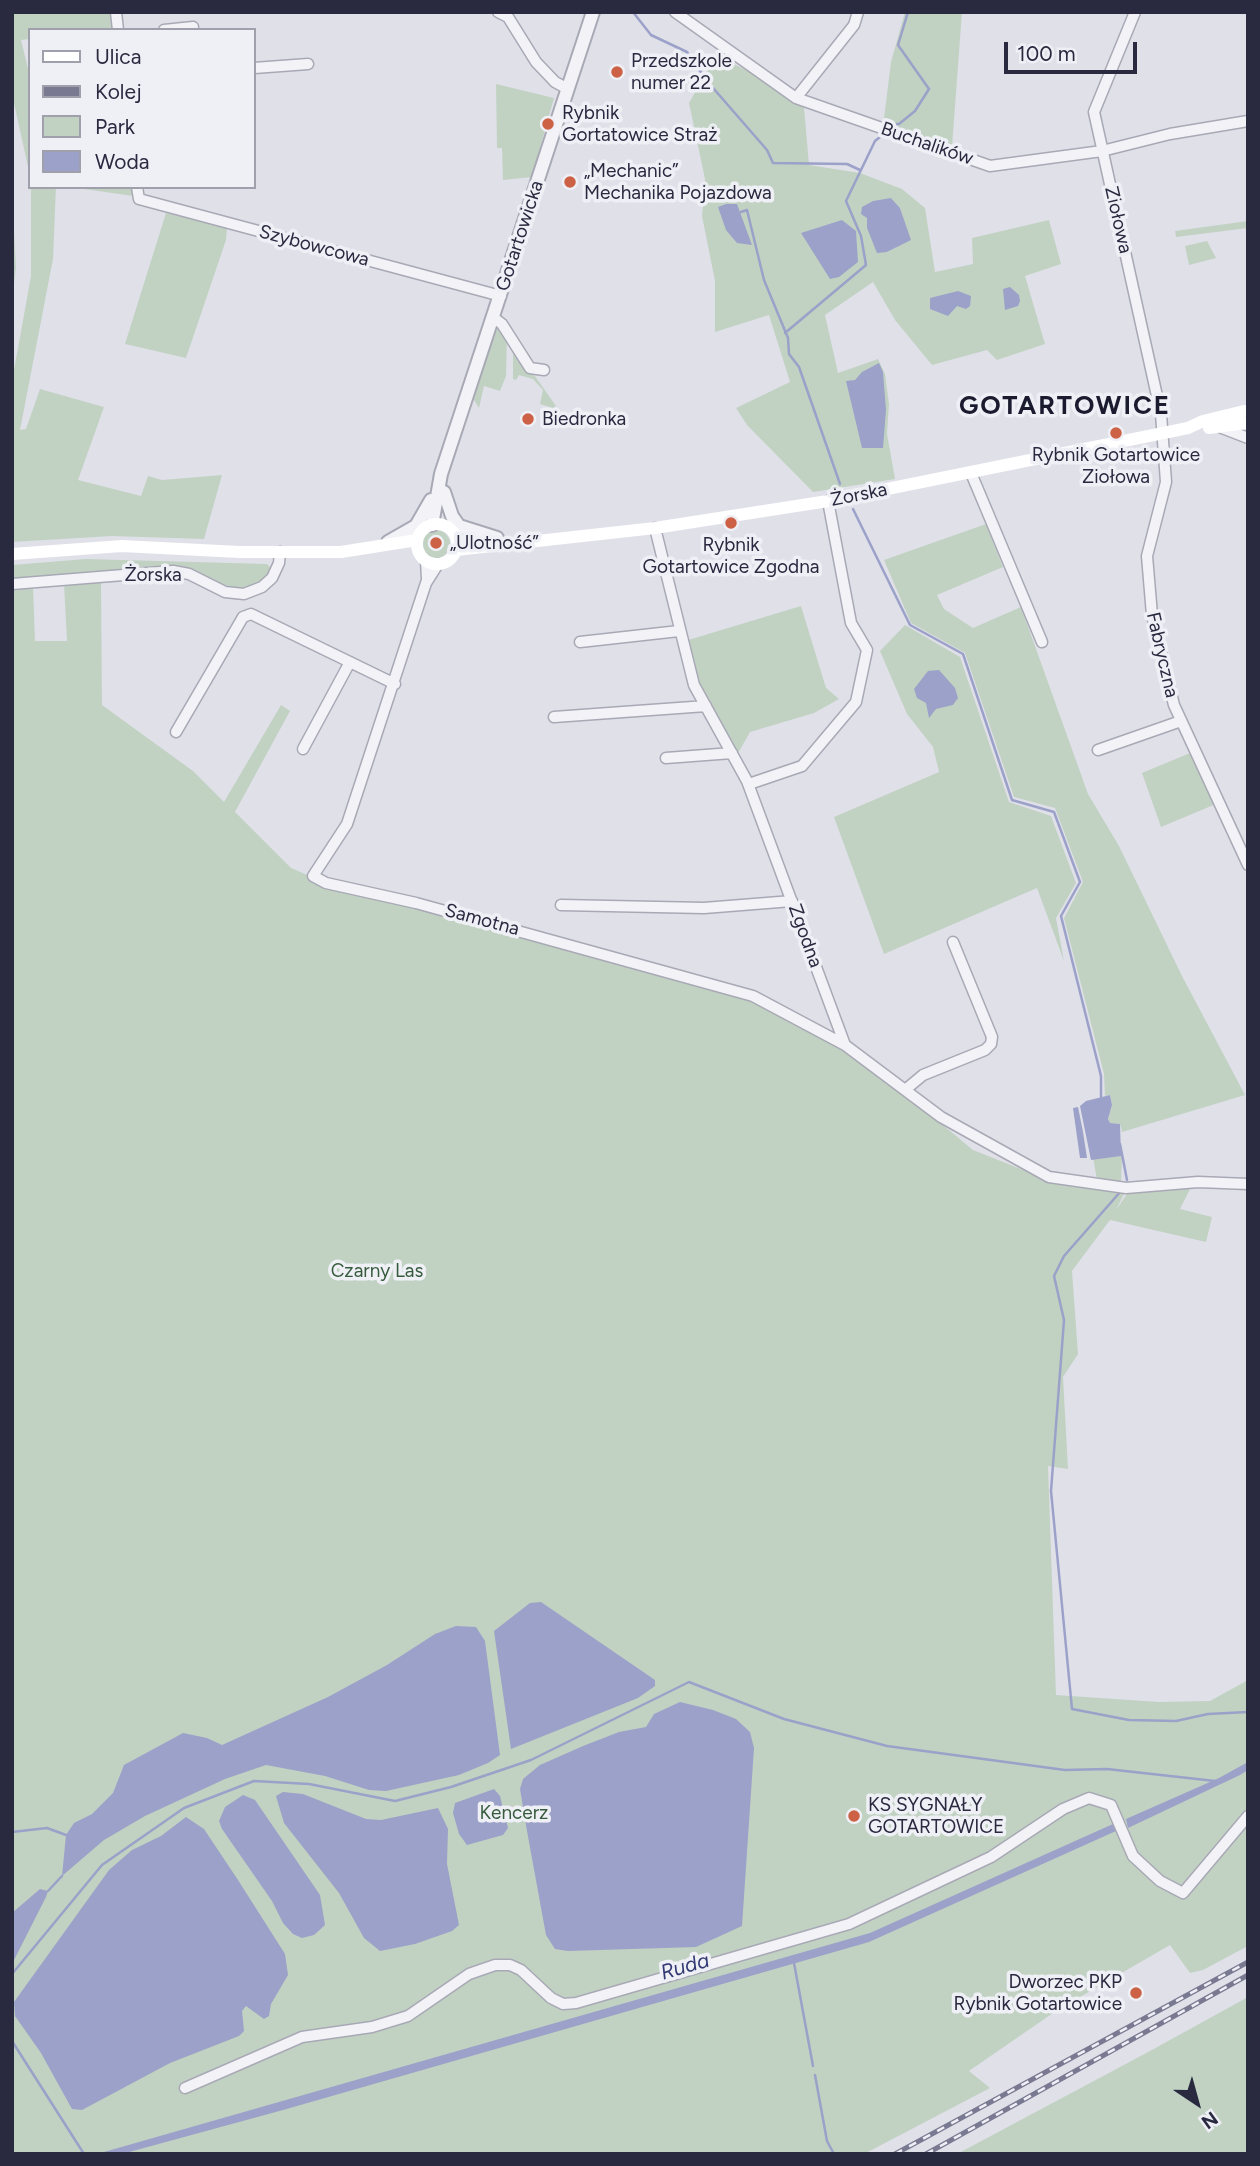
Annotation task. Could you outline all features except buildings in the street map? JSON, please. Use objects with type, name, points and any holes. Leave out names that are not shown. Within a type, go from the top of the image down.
[{"type":"main road","name":"Żorska","points":[[1188,428],[1203,421],[1247,415]]},
{"type":"main road","name":"Żorska","points":[[456,543],[526,540],[655,528],[828,501],[1188,428],[1219,427],[1247,415]]},
{"type":"main road","points":[[438,525],[456,543],[448,561],[425,554],[422,530],[438,525]]},
{"type":"main road","name":"Żorska","points":[[456,543],[496,538],[526,540]]},
{"type":"main road","name":"Żorska","points":[[12,554],[121,546],[280,552],[368,550],[425,554]]},
{"type":"main road","name":"Żorska","points":[[323,552],[359,556],[425,554]]},
{"type":"street","points":[[498,12],[508,17],[536,62],[555,82],[568,89]]},
{"type":"street","name":"Gotartowicka","points":[[438,525],[441,488],[448,460],[593,12]]},
{"type":"street","name":"Buchalików","points":[[675,12],[796,99],[990,166],[1102,151],[1170,134],[1248,121]]},
{"type":"street","points":[[796,99],[854,25],[858,12]]},
{"type":"street","name":"Ziołowa","points":[[1135,12],[1094,113],[1156,379],[1162,433]]},
{"type":"street","points":[[183,28],[193,27]]},
{"type":"street","points":[[256,68],[309,64]]},
{"type":"street","name":"Szybowcowa","points":[[137,189],[139,199],[501,296]]},
{"type":"street","points":[[494,318],[511,336],[530,368],[544,370]]},
{"type":"street","name":"Żorska","points":[[1219,427],[1248,438]]},
{"type":"street","name":"Fabryczna","points":[[1162,433],[1166,482],[1148,545],[1146,574],[1168,687],[1181,722],[1248,864]]},
{"type":"street","points":[[971,472],[1042,642]]},
{"type":"street","points":[[441,488],[459,526],[496,538]]},
{"type":"street","points":[[368,550],[404,535],[416,526],[441,488]]},
{"type":"street","points":[[749,784],[802,766],[856,702],[867,650],[851,623],[828,501]]},
{"type":"street","name":"Zgodna","points":[[655,528],[694,685],[749,784],[845,1045]]},
{"type":"street","name":"Żorska","points":[[12,584],[173,571],[189,573],[225,592],[244,594],[262,587],[272,578],[279,563],[280,552]]},
{"type":"street","name":"Samotna","points":[[425,554],[426,583],[395,684],[346,824],[313,876],[326,883],[416,903],[753,996],[845,1045]]},
{"type":"street","points":[[176,732],[243,617],[251,614],[395,684]]},
{"type":"street","points":[[580,642],[679,631]]},
{"type":"street","points":[[303,749],[350,662]]},
{"type":"street","points":[[554,717],[706,706]]},
{"type":"street","points":[[1098,750],[1181,722]]},
{"type":"street","points":[[666,758],[732,753]]},
{"type":"street","points":[[561,905],[704,908],[792,901]]},
{"type":"street","points":[[905,1090],[923,1075],[991,1044],[992,1037],[953,942]]},
{"type":"street","points":[[845,1045],[941,1117],[1049,1177],[1126,1188],[1198,1182],[1248,1184]]},
{"type":"street","points":[[185,2088],[302,2037],[372,2026],[408,2016],[470,1974],[495,1965],[510,1965],[521,1970],[551,1998],[563,2004],[576,2003],[849,1924],[1001,1852],[1073,1803],[1097,1798],[1113,1807],[1133,1856],[1160,1881],[1183,1893],[1248,1816]]},
{"type":"green space","points":[[12,12],[111,12],[114,28],[28,28],[28,39],[21,40],[28,69],[28,167],[12,94]]},
{"type":"green space","points":[[905,12],[962,12],[952,147],[883,126],[891,62]]},
{"type":"green space","points":[[716,55],[752,73],[804,107],[809,165],[860,173],[902,189],[925,208],[935,272],[973,264],[972,238],[1049,220],[1061,264],[1025,276],[1045,344],[997,360],[987,350],[932,365],[895,320],[873,282],[825,315],[838,373],[878,359],[885,374],[889,404],[887,434],[895,479],[813,492],[747,425],[736,408],[790,382],[769,315],[715,332],[715,281],[702,216],[705,179],[689,103]],"holes":[[[891,198],[900,208],[910,240],[887,252],[868,224],[867,217]]]},
{"type":"green space","points":[[496,84],[554,98],[532,177],[503,180],[502,148],[497,148]]},
{"type":"green space","points":[[31,189],[56,189],[53,259],[20,430],[26,429],[40,389],[104,407],[78,480],[141,496],[148,476],[162,480],[222,475],[204,539],[112,536],[12,542],[12,381],[31,276]]},
{"type":"green space","points":[[84,189],[133,189],[134,196]]},
{"type":"green space","points":[[12,194],[16,268],[12,298]]},
{"type":"green space","points":[[166,213],[227,227],[226,240],[186,358],[125,344]]},
{"type":"green space","points":[[1248,221],[1248,228],[1176,237],[1175,231]]},
{"type":"green space","points":[[1207,241],[1216,258],[1189,265],[1185,246]]},
{"type":"green space","points":[[499,325],[507,335],[506,376],[500,391],[484,386],[479,408],[474,400],[477,378]]},
{"type":"green space","points":[[513,345],[556,406],[553,408],[540,404],[543,390],[533,379],[519,375],[516,380],[513,379]]},
{"type":"green space","points":[[986,524],[1003,567],[937,595],[944,609],[973,628],[1021,607],[1088,794],[1119,846],[1182,976],[1245,1095],[1122,1132],[1120,1124],[1110,1123],[1108,1119],[1112,1105],[1110,1095],[1105,1096],[1104,1074],[1064,918],[1083,882],[1055,808],[1014,797],[965,653],[911,623],[884,560]]},
{"type":"green space","points":[[436,530],[446,534],[450,544],[446,554],[436,558],[426,554],[422,544],[426,534]]},
{"type":"green space","points":[[86,559],[267,564],[272,569],[260,582],[240,589],[218,583],[187,568],[145,567],[12,580],[12,565]]},
{"type":"green space","name":"Czarny Las","points":[[101,582],[102,705],[193,771],[224,802],[281,705],[290,711],[235,812],[291,868],[326,883],[757,1001],[846,1051],[903,1092],[973,1150],[1051,1181],[1125,1192],[1116,1210],[1129,1191],[1191,1187],[1180,1209],[1212,1217],[1206,1242],[1110,1220],[1072,1271],[1078,1354],[1063,1377],[1068,1469],[1048,1466],[1056,1695],[1159,1702],[1210,1701],[1248,1680],[1248,1946],[1203,1970],[1190,1973],[1170,1945],[1056,2011],[969,2071],[990,2088],[864,2154],[12,2154],[12,589],[33,587],[35,641],[67,641],[64,584]]},
{"type":"green space","points":[[801,606],[826,688],[839,699],[814,713],[750,732],[737,755],[702,691],[685,641]]},
{"type":"green space","points":[[905,625],[960,657],[1009,802],[1051,816],[1076,883],[1056,918],[1064,961],[1037,888],[884,954],[834,817],[939,772],[933,747],[907,714],[880,651]]},
{"type":"green space","points":[[1190,753],[1216,804],[1161,827],[1142,773]]},
{"type":"green space","points":[[1118,1153],[1122,1156],[1121,1183],[1097,1180],[1093,1157]]},
{"type":"green space","points":[[1248,1997],[1248,2154],[957,2154],[1150,2051]]},
{"type":"water","points":[[891,198],[900,208],[911,240],[887,252],[877,253],[867,228],[867,218],[861,214],[862,207],[873,201]]},
{"type":"water","points":[[737,204],[752,245],[737,243],[726,230],[718,207]]},
{"type":"water","points":[[842,220],[856,231],[858,262],[839,277],[830,279],[801,233]]},
{"type":"water","points":[[1010,287],[1019,295],[1020,301],[1018,306],[1005,310],[1003,289]]},
{"type":"water","points":[[958,291],[971,296],[970,306],[966,309],[957,306],[948,316],[930,309],[930,298]]},
{"type":"water","points":[[879,363],[883,372],[886,410],[883,448],[862,448],[846,381],[855,380],[862,372]]},
{"type":"water","points":[[939,670],[955,688],[958,698],[953,705],[936,709],[929,718],[926,703],[917,698],[914,689],[928,671]]},
{"type":"water","points":[[1110,1095],[1112,1105],[1108,1119],[1110,1123],[1120,1124],[1121,1156],[1091,1160],[1080,1106],[1086,1101]]},
{"type":"water","points":[[1078,1107],[1087,1158],[1080,1158],[1073,1108]]},
{"type":"water","points":[[541,1602],[655,1680],[655,1686],[638,1698],[511,1749],[494,1631],[530,1603]]},
{"type":"water","points":[[456,1626],[476,1627],[485,1641],[500,1755],[488,1763],[459,1775],[386,1791],[369,1790],[325,1776],[266,1765],[225,1779],[145,1816],[104,1840],[62,1876],[66,1835],[74,1823],[92,1814],[113,1793],[124,1765],[183,1733],[207,1738],[222,1745],[328,1697],[387,1665],[435,1634]]},
{"type":"water","points":[[680,1702],[736,1719],[750,1732],[754,1748],[742,1926],[696,1947],[568,1951],[555,1949],[546,1935],[520,1789],[523,1779],[540,1765],[583,1746],[619,1732],[646,1727],[654,1714]]},
{"type":"water","points":[[1248,1762],[1248,1770],[1240,1775],[1128,1828],[1126,1819],[1219,1778]]},
{"type":"water","points":[[494,1789],[500,1796],[508,1828],[503,1835],[467,1845],[459,1834],[453,1813],[455,1803]]},
{"type":"water","points":[[283,1792],[303,1794],[366,1819],[381,1820],[438,1808],[448,1829],[447,1864],[459,1925],[452,1931],[415,1944],[380,1951],[364,1938],[339,1893],[284,1823],[276,1796]]},
{"type":"water","points":[[243,1795],[255,1800],[320,1895],[325,1925],[314,1935],[302,1938],[293,1934],[283,1923],[272,1901],[222,1829],[219,1821],[225,1807]]},
{"type":"water","points":[[186,1817],[204,1829],[238,1880],[285,1954],[288,1975],[271,2004],[269,2016],[264,2019],[246,2006],[242,2011],[244,2031],[239,2036],[170,2063],[82,2110],[72,2109],[41,2053],[15,2016],[14,2002],[109,1870],[132,1850],[161,1836]]},
{"type":"water","points":[[1113,1824],[1116,1831],[869,1942],[283,2110],[122,2154],[97,2154],[870,1933]]},
{"type":"water","points":[[40,1889],[48,1891],[46,1897],[12,1964],[12,1913]]},
{"type":"waterway","points":[[633,12],[651,35],[687,52],[707,81],[767,150],[773,163],[847,164],[860,170]]},
{"type":"waterway","points":[[888,124],[899,124],[915,111],[929,89],[898,45],[908,12]]},
{"type":"waterway","points":[[785,333],[866,265],[861,236],[846,201],[875,141],[885,133]]},
{"type":"waterway","points":[[741,212],[747,210],[764,280],[788,338],[789,354],[799,367],[840,484]]},
{"type":"waterway","points":[[853,509],[910,625],[963,654],[1012,800],[1054,812],[1080,882],[1061,916],[1101,1076],[1101,1097]]},
{"type":"waterway","points":[[1120,1144],[1127,1180]]},
{"type":"waterway","points":[[1121,1191],[1064,1256],[1054,1276],[1064,1320],[1051,1491],[1072,1709],[1129,1720],[1176,1721],[1208,1714],[1248,1712]]},
{"type":"waterway","points":[[12,1974],[102,1865],[184,1808],[254,1781],[309,1784],[395,1801],[451,1787],[531,1760],[689,1682],[784,1719],[887,1746],[1065,1770],[1107,1769],[1215,1781]]},
{"type":"waterway","points":[[12,1832],[47,1828],[66,1835]]},
{"type":"waterway","points":[[48,1891],[62,1876]]},
{"type":"waterway","points":[[794,1963],[813,2066]]},
{"type":"waterway","points":[[12,2041],[84,2154]]},
{"type":"waterway","points":[[815,2075],[827,2141],[834,2154]]},
{"type":"railway","points":[[895,2154],[1248,1962]]},
{"type":"railway","points":[[926,2154],[1248,1975]]},
{"type":"place","name":"Przedszkole numer 22","points":[[617,72]]},
{"type":"place","name":"Rybnik Gortatowice Straż","points":[[548,124]]},
{"type":"place","name":"„Mechanic” Mechanika Pojazdowa","points":[[570,182]]},
{"type":"place","name":"Biedronka","points":[[528,419]]},
{"type":"place","name":"Rybnik Gotartowice Ziołowa","points":[[1116,433]]},
{"type":"place","name":"Rybnik Gotartowice Zgodna","points":[[731,523]]},
{"type":"place","name":"„Ulotność”","points":[[436,543]]},
{"type":"place","name":"KS SYGNAŁY GOTARTOWICE","points":[[854,1816]]},
{"type":"place","name":"Dworzec PKP Rybnik Gotartowice","points":[[1136,1993]]},
{"type":"district","name":"GOTARTOWICE","points":[[1065,406]]},
{"type":"park label","name":"Kencerz","points":[[514,1813]]},
{"type":"water label","name":"Ruda","points":[[685,1967]]}]
